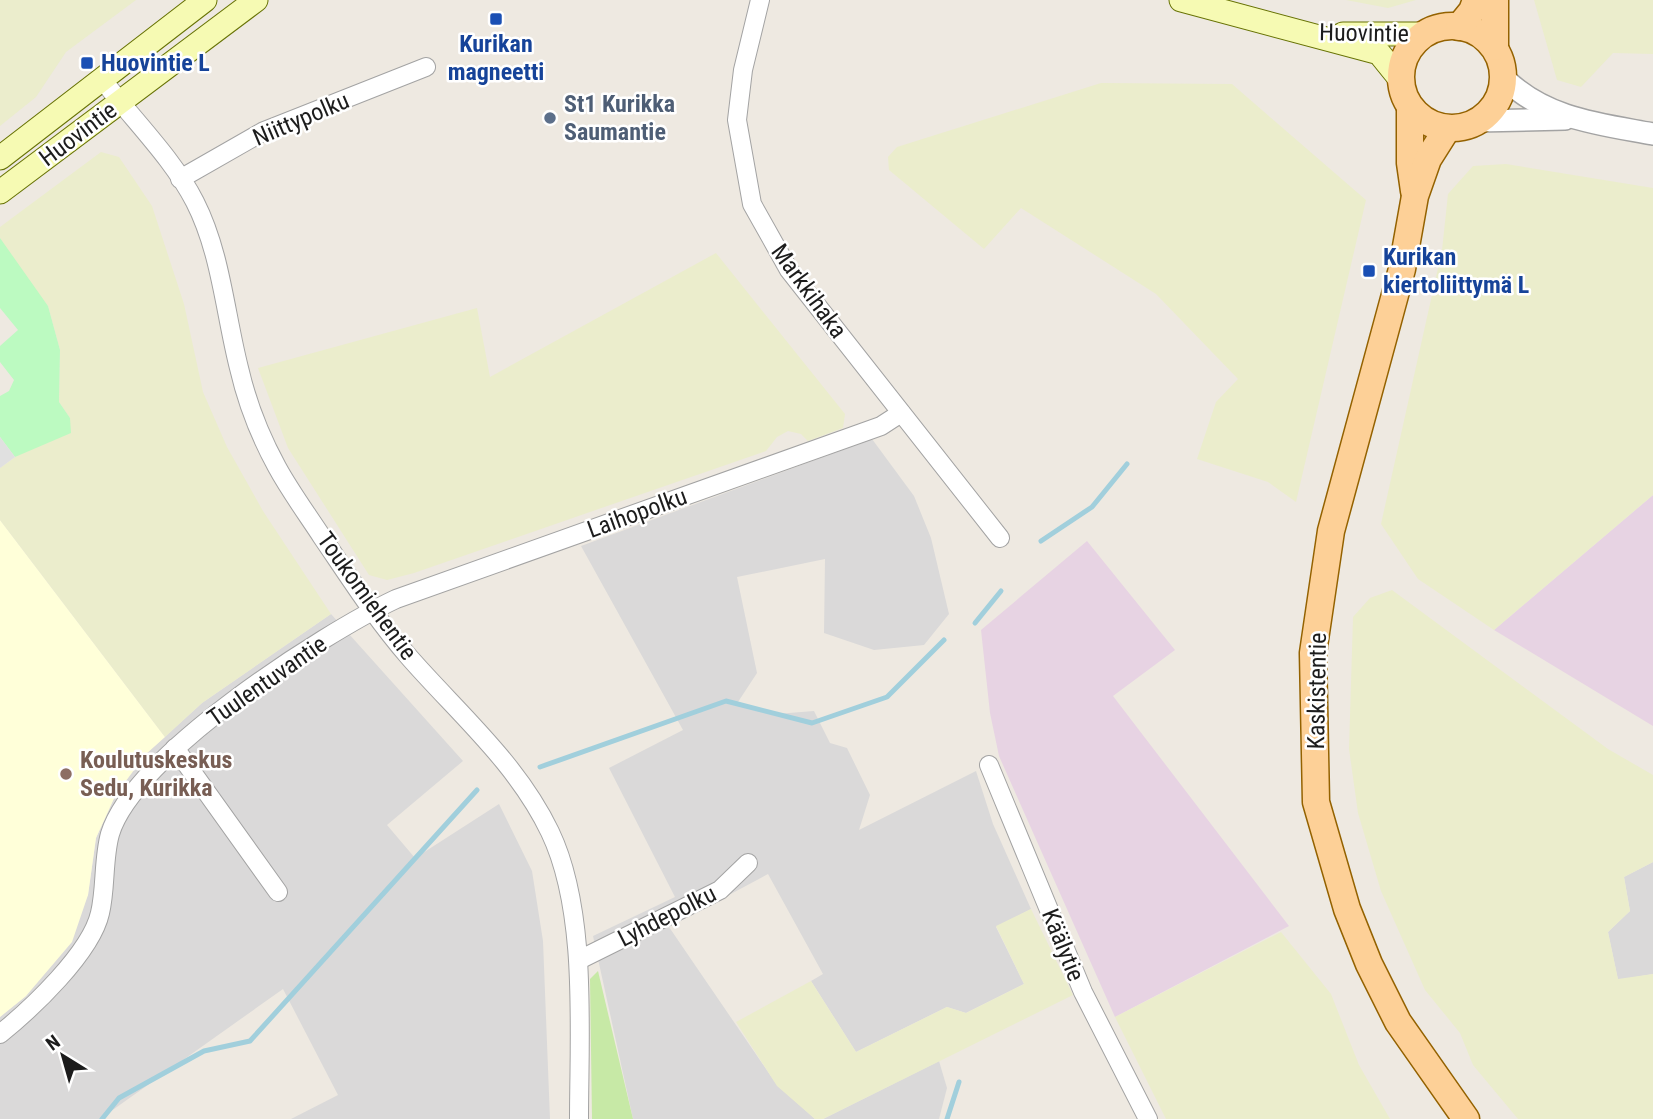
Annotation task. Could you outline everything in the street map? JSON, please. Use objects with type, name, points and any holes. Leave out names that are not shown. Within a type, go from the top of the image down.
[{"type":"main road","name":"Huovintie","points":[[0,158],[205,0]]},
{"type":"main road","name":"Huovintie","points":[[0,192],[256,0]]},
{"type":"main road","name":"Huovintie","points":[[1181,0],[1379,53],[1400,79]]},
{"type":"main road","points":[[1460,27],[1472,11],[1476,0]]},
{"type":"main road","points":[[1495,0],[1495,47]]},
{"type":"main road","points":[[1442,27],[1460,27],[1479,34],[1495,47],[1504,64],[1506,80],[1491,111],[1478,121],[1461,128],[1447,129],[1434,126],[1410,107],[1400,79],[1404,57],[1409,48],[1426,34],[1442,27]]},
{"type":"main road","name":"Huovintie","points":[[1302,31],[1382,36],[1426,34]]},
{"type":"main road","name":"Kaskistentie","points":[[1410,107],[1410,163],[1415,196]]},
{"type":"main road","name":"Kaskistentie","points":[[1447,129],[1428,159],[1415,196],[1402,269],[1331,531],[1313,653],[1316,802],[1347,909],[1368,964],[1398,1022],[1466,1119]]},
{"type":"street","name":"Markkihaka","points":[[760,0],[743,70],[737,120],[752,204],[789,270],[1000,538]]},
{"type":"street","name":"Niittypolku","points":[[180,179],[264,131],[426,67]]},
{"type":"street","name":"Toukomiehentie","points":[[102,79],[195,201],[215,255],[239,370],[254,421],[278,469],[372,611],[527,790],[551,834],[564,873],[579,960],[579,1119]]},
{"type":"street","points":[[1506,80],[1525,98],[1574,119]]},
{"type":"street","points":[[1478,121],[1574,119],[1653,134]]},
{"type":"street","name":"Laihopolku","points":[[372,611],[881,426],[901,412]]},
{"type":"street","name":"Tuulentuvantie","points":[[0,1034],[27,1013],[76,959],[100,916],[110,834],[132,794],[175,748],[223,708],[372,611]]},
{"type":"street","points":[[175,748],[278,892]]},
{"type":"street","name":"Käälytie","points":[[989,765],[1083,992],[1148,1119]]},
{"type":"street","name":"Lyhdepolku","points":[[579,960],[720,891],[748,863]]},
{"type":"shaded area","points":[[0,0],[136,0],[66,52],[36,97],[0,126]]},
{"type":"shaded area","points":[[1346,0],[1416,0],[1388,8]]},
{"type":"shaded area","points":[[1534,0],[1653,0],[1653,54],[1613,53],[1581,87],[1557,80]]},
{"type":"shaded area","points":[[1101,83],[1232,84],[1366,200],[1296,502],[1268,482],[1197,459],[1216,402],[1238,379],[1156,294],[1021,208],[984,249],[889,170],[888,157],[897,147]]},
{"type":"shaded area","points":[[101,152],[119,157],[152,206],[184,304],[203,392],[227,447],[263,511],[331,614],[202,703],[165,737],[0,520],[0,468],[70,418],[59,402],[60,350],[48,306],[11,258],[0,238],[0,227]]},
{"type":"shaded area","points":[[1506,164],[1653,188],[1653,495],[1494,630],[1418,579],[1381,524],[1442,250],[1448,194],[1473,166]]},
{"type":"shaded area","points":[[716,253],[845,414],[843,428],[808,441],[801,434],[788,431],[777,437],[766,451],[414,573],[387,580],[369,575],[288,448],[258,368],[477,308],[490,377]]},
{"type":"shaded area","points":[[0,437],[15,457],[0,468]]},
{"type":"shaded area","points":[[872,439],[914,496],[931,538],[949,614],[924,645],[874,650],[824,633],[825,559],[737,577],[757,673],[738,702],[776,714],[814,711],[830,743],[847,748],[870,795],[859,830],[976,771],[993,824],[1031,909],[996,927],[1024,984],[966,1013],[947,1007],[856,1052],[811,981],[823,974],[768,874],[669,927],[777,1085],[815,1119],[633,1119],[593,936],[675,897],[609,768],[683,730],[581,546]]},
{"type":"shaded area","points":[[1653,495],[1653,726],[1494,630]]},
{"type":"shaded area","name":"Koulutuskeskus Sedu, Kurikka","points":[[0,520],[165,737],[146,754],[116,794],[96,838],[88,895],[72,942],[26,996],[0,1017]]},
{"type":"shaded area","points":[[1087,541],[1175,650],[1113,696],[1289,926],[1115,1017],[999,756],[990,713],[981,630]]},
{"type":"shaded area","points":[[1392,590],[1608,749],[1653,775],[1653,862],[1624,877],[1630,911],[1608,932],[1618,979],[1653,974],[1653,1119],[1518,1119],[1473,1065],[1460,1033],[1425,990],[1381,891],[1358,813],[1349,749],[1353,617],[1370,598]]},
{"type":"shaded area","points":[[331,614],[463,761],[387,825],[415,858],[499,804],[532,871],[543,941],[550,1119],[291,1119],[338,1095],[283,989],[100,1119],[0,1119],[0,1017],[26,996],[88,895],[96,838],[116,794],[146,754],[202,703]]},
{"type":"shaded area","points":[[1653,862],[1653,974],[1618,980],[1608,932],[1630,911],[1624,877]]},
{"type":"shaded area","points":[[1031,909],[1073,995],[823,1119],[815,1119],[777,1086],[736,1022],[811,981],[856,1052],[947,1007],[966,1013],[1024,984],[996,926]]},
{"type":"shaded area","points":[[1281,932],[1331,994],[1359,1065],[1390,1119],[1166,1119],[1115,1017]]},
{"type":"shaded area","points":[[939,1061],[947,1088],[939,1119],[823,1119]]},
{"type":"green space","points":[[0,238],[48,306],[60,350],[59,402],[70,418],[71,433],[15,457],[0,437],[0,396],[9,391],[14,380],[0,362],[0,346],[18,330],[0,308]]},
{"type":"green space","points":[[598,971],[633,1119],[592,1119],[590,979]]},
{"type":"waterway","points":[[1041,541],[1092,507],[1127,464]]},
{"type":"waterway","points":[[975,623],[1001,591]]},
{"type":"waterway","points":[[540,767],[726,701],[812,723],[887,697],[944,640]]},
{"type":"waterway","points":[[102,1119],[119,1098],[204,1051],[250,1041],[477,790]]},
{"type":"waterway","points":[[947,1119],[959,1082]]},
{"type":"place","name":"Kurikan magneetti","points":[[496,19]]},
{"type":"place","name":"Huovintie L","points":[[87,63]]},
{"type":"place","name":"St1 Kurikka Saumantie","points":[[550,118]]},
{"type":"place","name":"Kurikan kiertoliittymä L","points":[[1369,271]]},
{"type":"place","name":"Koulutuskeskus Sedu, Kurikka","points":[[66,774]]}]
